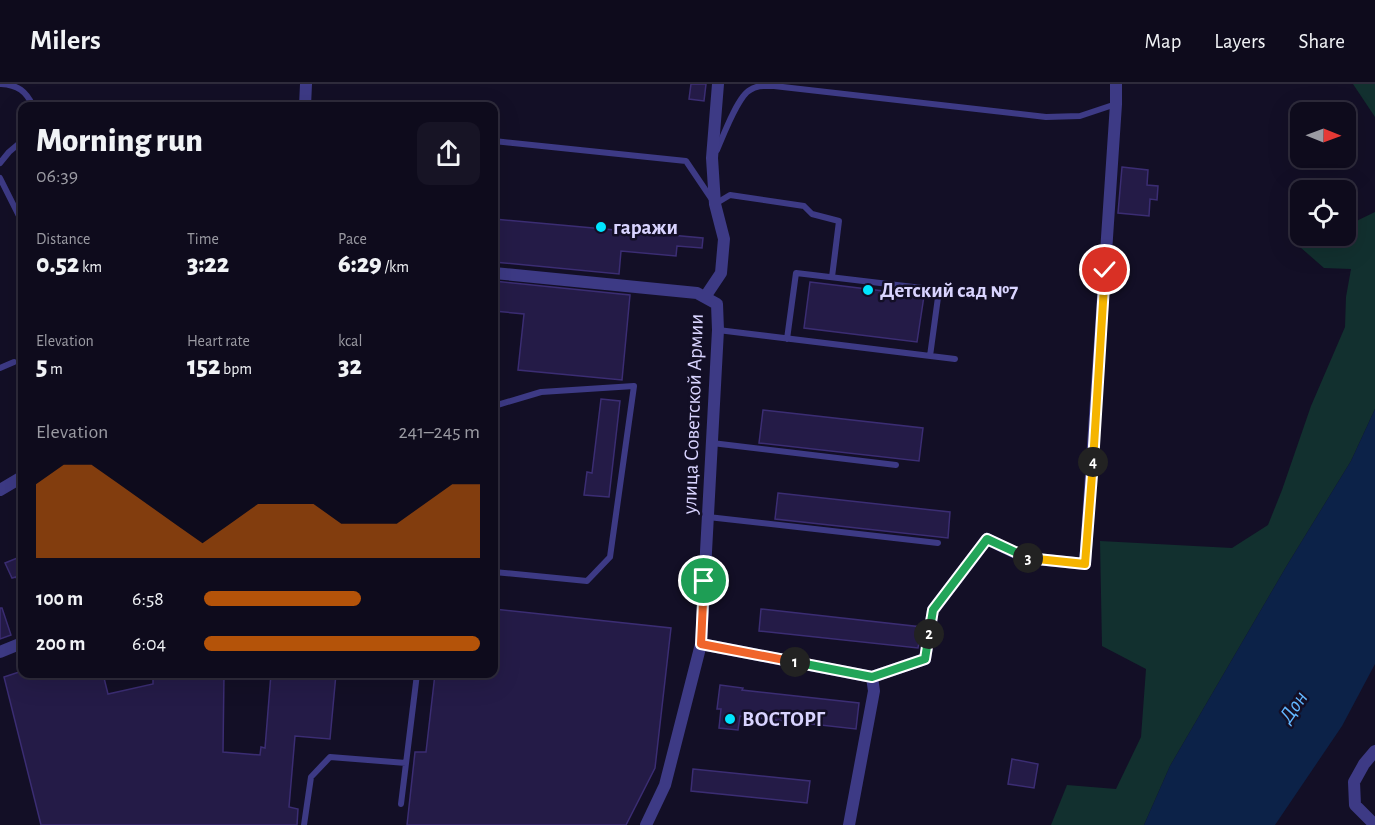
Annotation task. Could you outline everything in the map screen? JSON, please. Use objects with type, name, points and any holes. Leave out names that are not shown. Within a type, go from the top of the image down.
[{"type":"street","points":[[305,102],[306,84]]},
{"type":"street","points":[[705,297],[721,273],[724,239],[715,204],[712,158],[718,84]]},
{"type":"street","points":[[701,644],[872,677],[925,659],[933,610],[987,539],[1026,558],[1085,564],[1116,84]]},
{"type":"street","name":"улица Советской Армии","points":[[498,273],[697,293],[717,304],[718,330],[701,644],[665,785],[646,825]]},
{"type":"street","points":[[0,490],[18,479]]},
{"type":"street","points":[[0,652],[18,645]]},
{"type":"street","points":[[849,825],[874,691],[872,677]]},
{"type":"street","points":[[1370,822],[1355,805],[1354,782],[1364,764],[1375,751]]},
{"type":"lane","points":[[0,84],[11,85],[22,90],[32,102]]},
{"type":"lane","points":[[712,158],[741,98],[748,90],[759,86],[1046,117],[1080,116],[1116,104]]},
{"type":"lane","points":[[498,141],[686,161],[715,204],[730,195],[804,206],[812,214],[839,221],[832,277]]},
{"type":"lane","points":[[0,163],[18,144]]},
{"type":"lane","points":[[0,178],[18,214]]},
{"type":"lane","points":[[787,339],[796,273],[832,277],[939,290],[930,356]]},
{"type":"lane","points":[[718,330],[955,359]]},
{"type":"lane","points":[[0,368],[14,362]]},
{"type":"lane","points":[[498,405],[541,392],[634,386],[610,557],[587,581],[498,572]]},
{"type":"lane","points":[[712,443],[896,465]]},
{"type":"lane","points":[[708,517],[938,543]]},
{"type":"lane","points":[[401,804],[417,678]]},
{"type":"lane","points":[[304,825],[311,777],[330,757],[406,763]]},
{"type":"green space","points":[[1353,84],[1375,84],[1375,117]]},
{"type":"green space","points":[[1375,212],[1375,409],[1351,461],[1286,567],[1170,766],[1144,825],[1051,825],[1067,785],[1116,789],[1141,737],[1146,669],[1102,646],[1100,541],[1232,548],[1268,525],[1311,406],[1345,327],[1346,297],[1351,269],[1324,268],[1300,247],[1356,246],[1356,221]]},
{"type":"water","name":"Дон","points":[[1375,409],[1375,664],[1342,726],[1275,825],[1144,825],[1170,766],[1286,567],[1351,461]]},
{"type":"building","points":[[691,84],[706,84],[704,101],[689,99]]},
{"type":"building","points":[[1122,167],[1148,170],[1147,185],[1158,186],[1157,200],[1150,199],[1149,216],[1118,213]]},
{"type":"building","points":[[498,219],[703,238],[702,248],[677,246],[676,256],[621,251],[619,274],[498,262]]},
{"type":"building","points":[[498,281],[630,295],[622,380],[518,370],[524,314],[498,311]]},
{"type":"building","points":[[810,282],[924,296],[917,342],[804,328]]},
{"type":"building","points":[[601,399],[620,401],[609,497],[584,495],[587,472],[592,473]]},
{"type":"building","points":[[763,410],[923,428],[919,461],[759,443]]},
{"type":"building","points":[[778,493],[950,512],[948,538],[775,519]]},
{"type":"building","points":[[18,558],[18,582],[16,577],[12,578],[5,563]]},
{"type":"building","points":[[0,608],[2,608],[11,635],[0,639]]},
{"type":"building","points":[[498,609],[671,628],[655,768],[626,825],[407,825],[415,752],[426,752],[435,678],[498,678]]},
{"type":"building","points":[[761,609],[922,627],[918,648],[759,631]]},
{"type":"building","points":[[18,672],[18,678],[104,678],[108,694],[153,684],[153,678],[224,678],[223,752],[260,755],[261,747],[265,748],[271,678],[336,678],[330,739],[295,736],[289,807],[298,809],[297,825],[41,825],[4,677]]},
{"type":"building","points":[[720,685],[743,688],[742,690],[859,703],[856,729],[740,716],[738,730],[719,728],[721,709],[717,709]]},
{"type":"building","points":[[1012,759],[1038,764],[1034,788],[1008,784]]},
{"type":"building","points":[[693,769],[810,781],[807,803],[691,791]]},
{"type":"place","name":"гаражи","points":[[601,227]]},
{"type":"place","name":"Детский сад №7","points":[[868,290]]},
{"type":"place","name":"ВОСТОРГ","points":[[730,719]]},
{"type":"route","points":[[704,581],[701,644],[872,677],[925,659],[933,610],[987,539],[1026,558],[1085,564],[1105,270]]}]
